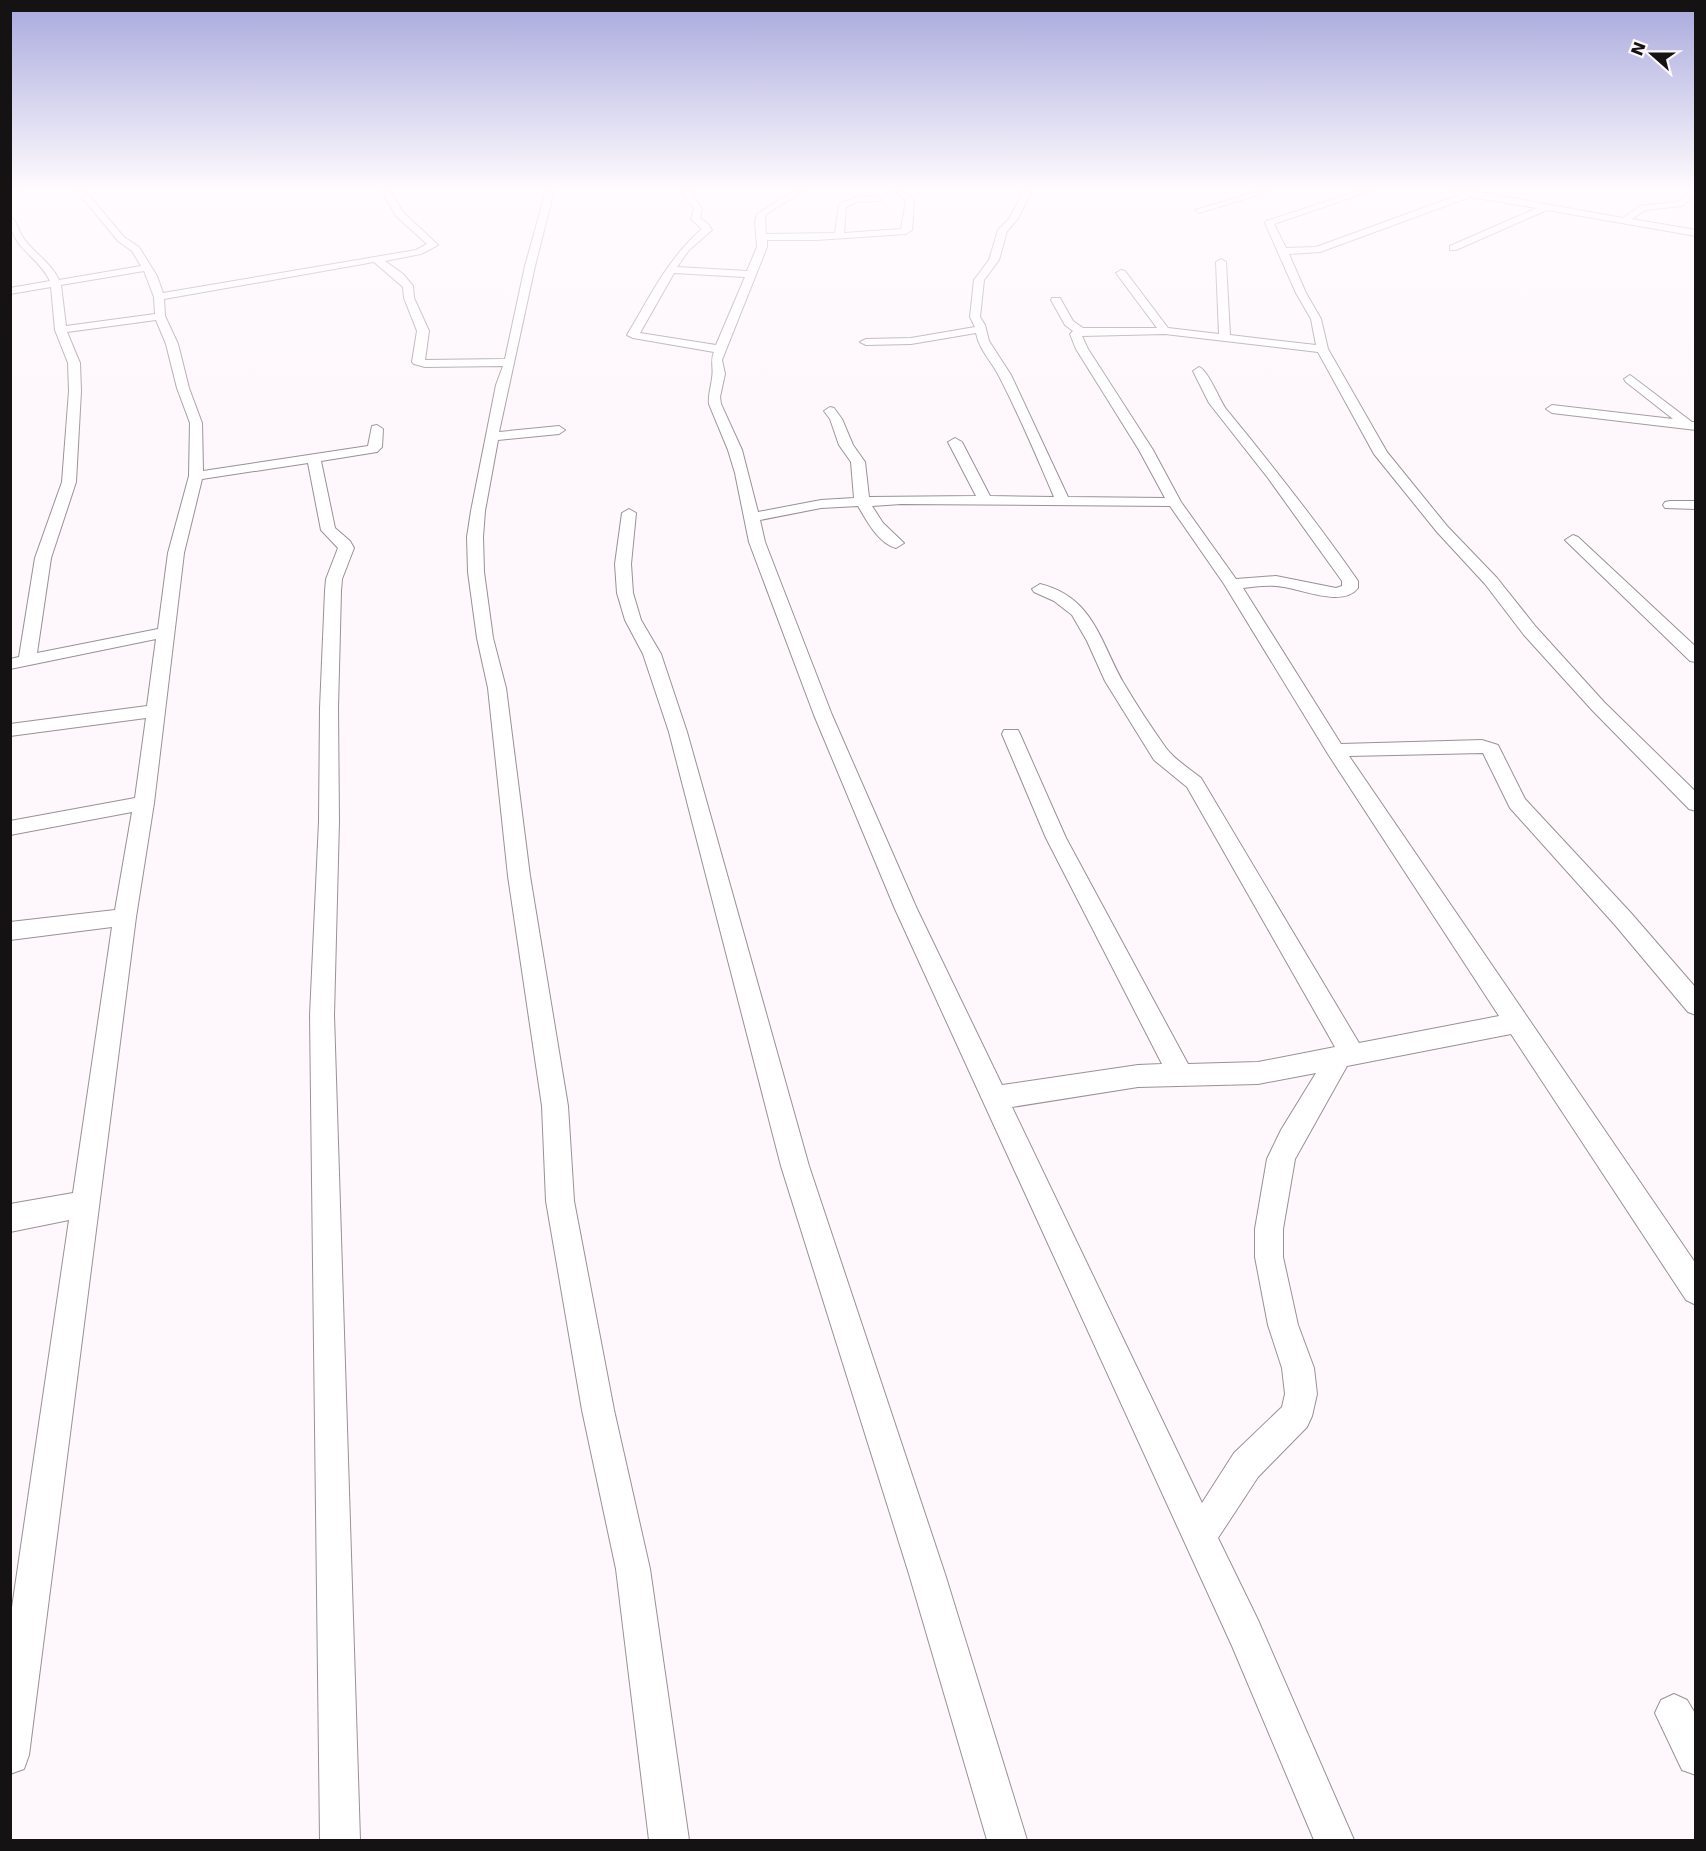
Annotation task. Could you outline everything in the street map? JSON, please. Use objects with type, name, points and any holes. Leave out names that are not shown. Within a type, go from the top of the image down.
[{"type":"street","points":[[53,277],[56,283],[61,330],[74,363],[75,391],[69,482],[43,558],[19,662],[167,632]]},
{"type":"street","points":[[10,291],[90,277]]},
{"type":"street","points":[[10,1755],[125,917],[144,803],[176,553],[196,476],[196,423],[183,388],[172,344],[160,316],[159,297],[151,277]]},
{"type":"street","points":[[159,297],[271,277]]},
{"type":"street","points":[[400,277],[408,286],[409,298],[423,331],[418,362],[425,364],[510,362]]},
{"type":"street","points":[[528,277],[492,437],[475,537],[476,572],[485,638],[497,688],[512,795],[520,887],[555,1106],[560,1201],[598,1410],[633,1569],[669,1840]]},
{"type":"street","points":[[667,277],[633,335],[718,349]]},
{"type":"street","points":[[749,277],[728,333],[718,349],[716,360],[719,374],[714,397],[735,450],[748,496],[750,518],[757,542],[823,715],[906,909],[1245,1633],[1334,1840]]},
{"type":"street","points":[[982,277],[975,312],[983,341],[1005,375],[1063,501]]},
{"type":"street","points":[[1124,277],[1165,332]]},
{"type":"street","points":[[1222,277],[1225,338]]},
{"type":"street","points":[[1294,277],[1316,319],[1322,349],[1382,454],[1442,530],[1491,581],[1530,631],[1695,804]]},
{"type":"street","points":[[1056,300],[1069,323],[1080,331],[1165,332],[1322,349]]},
{"type":"street","points":[[61,330],[160,316]]},
{"type":"street","points":[[866,342],[911,341],[981,329]]},
{"type":"street","points":[[1080,331],[1076,334],[1082,349],[1146,450],[1174,502],[1232,585],[1335,750],[1695,1290]]},
{"type":"street","points":[[1198,371],[1213,400],[1273,475],[1350,581],[1350,588],[1345,592],[1336,593],[1276,581],[1232,585]]},
{"type":"street","points":[[1630,379],[1693,428]]},
{"type":"street","points":[[1552,409],[1693,428]]},
{"type":"street","points":[[830,411],[836,419],[846,445],[858,462],[862,502],[877,526],[896,543]]},
{"type":"street","points":[[196,476],[372,449],[375,447],[377,429]]},
{"type":"street","points":[[492,437],[559,430]]},
{"type":"street","points":[[955,442],[985,500]]},
{"type":"street","points":[[314,458],[328,530],[345,544],[346,548],[334,579],[333,591],[329,708],[329,821],[322,1015],[340,1840]]},
{"type":"street","points":[[750,518],[821,504],[862,502],[985,500],[1174,502]]},
{"type":"street","points":[[1670,505],[1695,505]]},
{"type":"street","points":[[629,513],[623,564],[625,593],[633,620],[651,654],[678,732],[795,1166],[927,1574],[1007,1840]]},
{"type":"street","points":[[1573,540],[1695,657]]},
{"type":"street","points":[[1040,589],[1060,598],[1078,612],[1092,634],[1114,681],[1161,755],[1194,783],[1346,1057]]},
{"type":"street","points":[[10,730],[156,711]]},
{"type":"street","points":[[1011,734],[1056,838],[1180,1076]]},
{"type":"street","points":[[1335,750],[1482,746],[1491,749],[1521,808],[1623,919],[1695,1005]]},
{"type":"street","points":[[10,828],[144,803]]},
{"type":"street","points":[[10,931],[125,917]]},
{"type":"street","points":[[994,1098],[1138,1076],[1258,1074],[1516,1023]]},
{"type":"street","points":[[1200,1536],[1246,1465],[1296,1416],[1301,1394],[1298,1368],[1283,1325],[1269,1257],[1269,1229],[1281,1159],[1290,1139],[1346,1057]]},
{"type":"street","points":[[10,1218],[85,1204]]},
{"type":"street","points":[[1674,1713],[1695,1756]]}]
